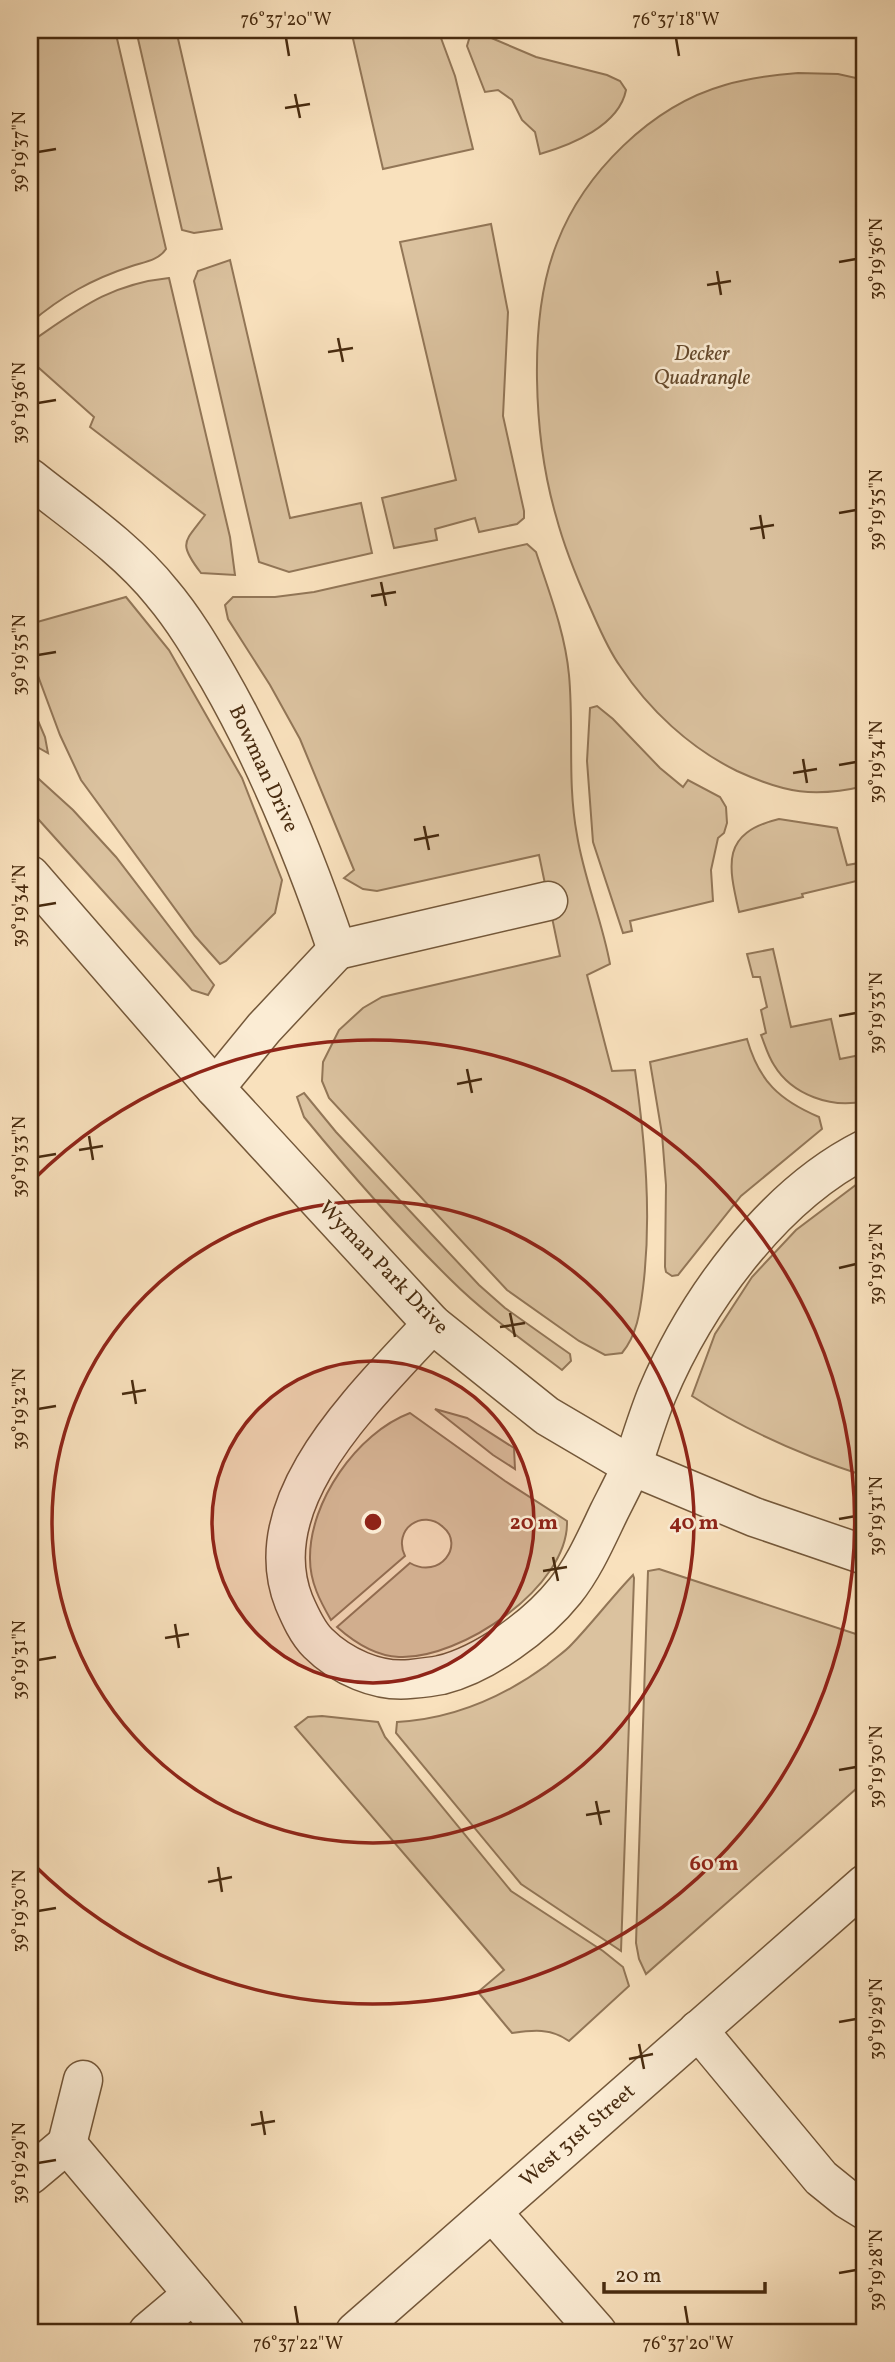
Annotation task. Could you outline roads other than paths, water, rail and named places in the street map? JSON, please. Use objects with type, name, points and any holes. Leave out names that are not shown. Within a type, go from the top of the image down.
[{"type":"street","name":"Bowman Drive","points":[[30,478],[119,550],[162,592],[201,649],[260,756],[312,874],[337,950]]},
{"type":"street","name":"Wyman Park Drive","points":[[30,875],[215,1088],[432,1324],[547,1416],[632,1466],[754,1517],[865,1555]]},
{"type":"street","points":[[215,1088],[264,1028],[337,950],[548,901]]},
{"type":"street","points":[[432,1324],[344,1423],[313,1470],[294,1507],[285,1545],[287,1585],[300,1617],[310,1633],[335,1658],[363,1672],[399,1681],[442,1675],[484,1658],[532,1624],[565,1592],[587,1558],[632,1466],[657,1393],[695,1318],[726,1273],[766,1224],[810,1185],[865,1149]]},
{"type":"street","name":"West 31st Street","points":[[355,2332],[865,1884]]},
{"type":"street","points":[[698,2030],[821,2178],[847,2200],[865,2210]]},
{"type":"street","points":[[30,2175],[66,2144],[83,2080]]},
{"type":"street","points":[[66,2144],[225,2332]]},
{"type":"street","points":[[492,2211],[597,2332]]},
{"type":"street","points":[[148,2332],[193,2294]]},
{"type":"park label","name":"Decker Quadrangle","points":[[702,366]]}]
